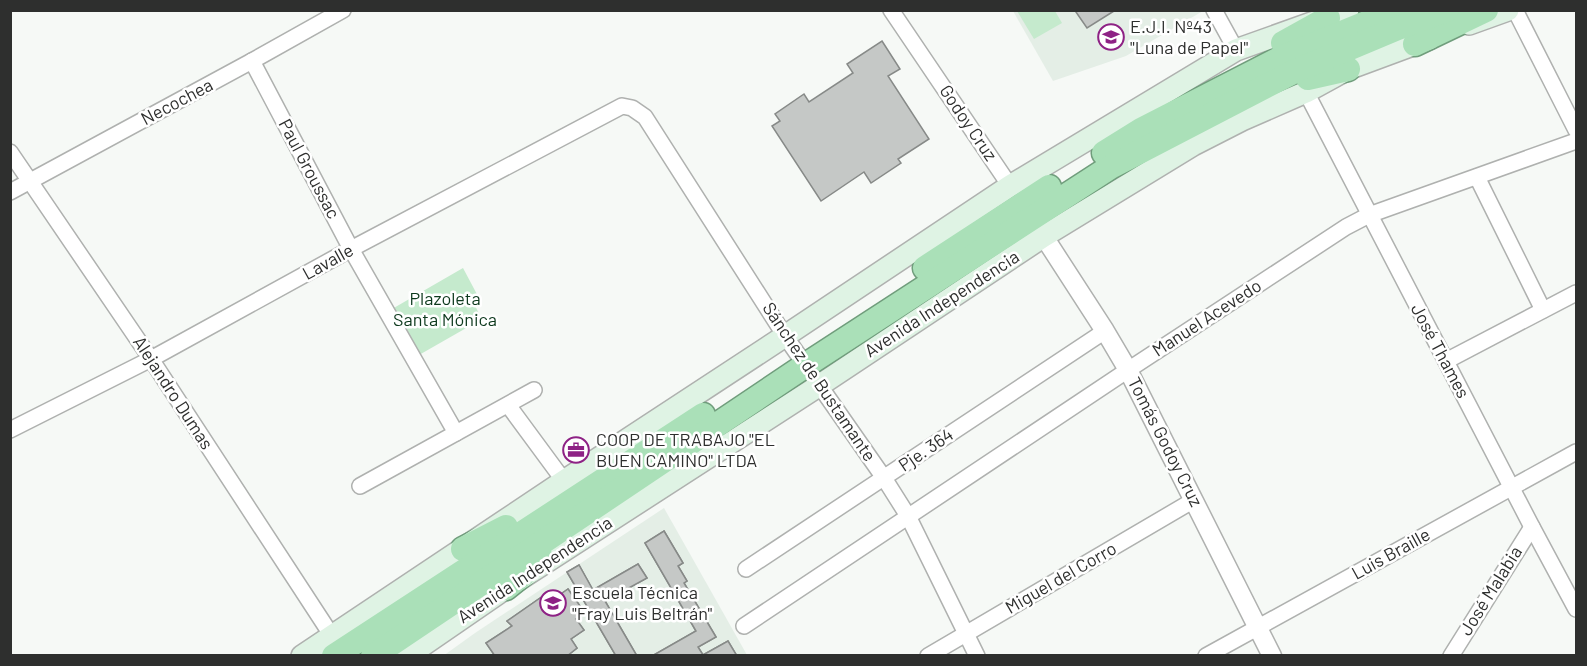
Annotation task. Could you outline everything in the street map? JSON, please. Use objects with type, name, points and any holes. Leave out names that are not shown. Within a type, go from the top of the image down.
[{"type":"highway","name":"Avenida Independencia","points":[[373,656],[664,451],[1027,211],[1141,130],[1285,56],[1398,10]]},
{"type":"highway","name":"Avenida Independencia","points":[[1027,211],[1293,72],[1446,10]]},
{"type":"highway","points":[[1415,44],[1486,10]]},
{"type":"highway","points":[[1141,130],[1226,74],[1338,14]]},
{"type":"highway","points":[[1202,118],[1298,81],[1348,69]]},
{"type":"highway","name":"Avenida Independencia","points":[[333,646],[664,451]]},
{"type":"highway","points":[[464,549],[530,515],[603,470],[664,451]]},
{"type":"highway","points":[[506,588],[664,451]]},
{"type":"main road","name":"Avenida Independencia","points":[[1027,211],[1193,145],[1242,120],[1306,92],[1348,69],[1508,10]]},
{"type":"main road","name":"Avenida Independencia","points":[[407,656],[506,588],[802,360],[1027,211],[1236,50],[1338,14]]},
{"type":"main road","name":"Avenida Independencia","points":[[302,656],[333,646],[464,549],[564,481],[802,360]]},
{"type":"street","name":"Necochea","points":[[10,192],[343,10]]},
{"type":"street","name":"Godoy Cruz","points":[[891,10],[1027,211]]},
{"type":"street","points":[[1214,10],[1236,50]]},
{"type":"street","points":[[1515,10],[1576,130]]},
{"type":"street","name":"Paul Groussac","points":[[252,61],[351,249],[456,433]]},
{"type":"street","name":"José Thames","points":[[1306,92],[1576,609]]},
{"type":"street","name":"Lavalle","points":[[10,430],[151,359],[351,249],[622,106],[632,108],[645,117]]},
{"type":"street","name":"Sánchez de Bustamante","points":[[645,117],[802,360],[884,477],[908,516],[977,656]]},
{"type":"street","name":"Manuel Acevedo","points":[[744,626],[1346,227],[1370,215],[1576,141]]},
{"type":"street","name":"Alejandro Dumas","points":[[10,152],[151,359],[333,646]]},
{"type":"street","points":[[1477,177],[1543,310]]},
{"type":"street","name":"Tomás Godoy Cruz","points":[[1027,211],[1128,370],[1272,656]]},
{"type":"street","points":[[1446,361],[1576,293]]},
{"type":"street","name":"Pje. 364","points":[[746,569],[1105,331]]},
{"type":"street","points":[[360,486],[534,390]]},
{"type":"street","points":[[508,405],[564,481]]},
{"type":"street","name":"Luis Braille","points":[[1206,656],[1576,453]]},
{"type":"street","name":"Miguel del Corro","points":[[928,656],[1194,500]]},
{"type":"street","name":"José Malabia","points":[[1458,652],[1532,527]]},
{"type":"shaded area","points":[[1013,11],[1203,11],[1126,56],[1053,81]]},
{"type":"shaded area","points":[[664,508],[747,655],[443,656],[475,633]]},
{"type":"green space","points":[[1017,11],[1055,11],[1062,23],[1034,39]]},
{"type":"green space","name":"Plazoleta Santa Mónica","points":[[463,268],[480,300],[474,304],[482,319],[419,355],[392,309]]},
{"type":"building","name":"E.J.I. Nº43 \"Luna de Papel\"","points":[[1078,10],[1114,11],[1087,28],[1076,12]]},
{"type":"building","points":[[882,41],[900,69],[888,76],[929,139],[898,159],[901,163],[871,183],[864,172],[821,201],[772,126],[780,121],[775,114],[804,94],[809,102],[853,73],[847,64]]},
{"type":"building","points":[[664,531],[683,563],[678,566],[687,581],[684,583],[716,637],[698,647],[703,655],[728,641],[737,656],[692,656],[690,653],[685,656],[652,656],[696,631],[645,543]]},
{"type":"building","points":[[664,531],[683,563],[678,566],[687,581],[684,583],[716,637],[698,647],[703,655],[728,641],[737,656],[652,656],[696,631],[645,543]]},
{"type":"building","points":[[638,564],[647,578],[605,601],[637,656],[616,656],[567,572],[579,565],[593,590]]},
{"type":"building","points":[[638,564],[647,578],[605,601],[637,656],[616,656],[567,572],[579,565],[593,590]]},
{"type":"building","name":"Escuela Técnica \"Fray Luis Beltrán\"","points":[[568,589],[585,613],[576,619],[584,630],[571,639],[577,648],[567,656],[495,656],[486,643],[512,626],[507,621],[543,596],[548,603]]},
{"type":"building","name":"Escuela Técnica \"Fray Luis Beltrán\"","points":[[568,589],[585,613],[576,619],[584,630],[571,639],[577,648],[567,656],[495,656],[486,643],[512,626],[507,621],[543,596],[548,603]]},
{"type":"place","name":"E.J.I. Nº43 \"Luna de Papel\"","points":[[1111,37]]},
{"type":"place","name":"COOP DE TRABAJO \"EL BUEN CAMINO\" LTDA","points":[[576,450]]},
{"type":"place","name":"Escuela Técnica \"Fray Luis Beltrán\"","points":[[553,603]]}]
